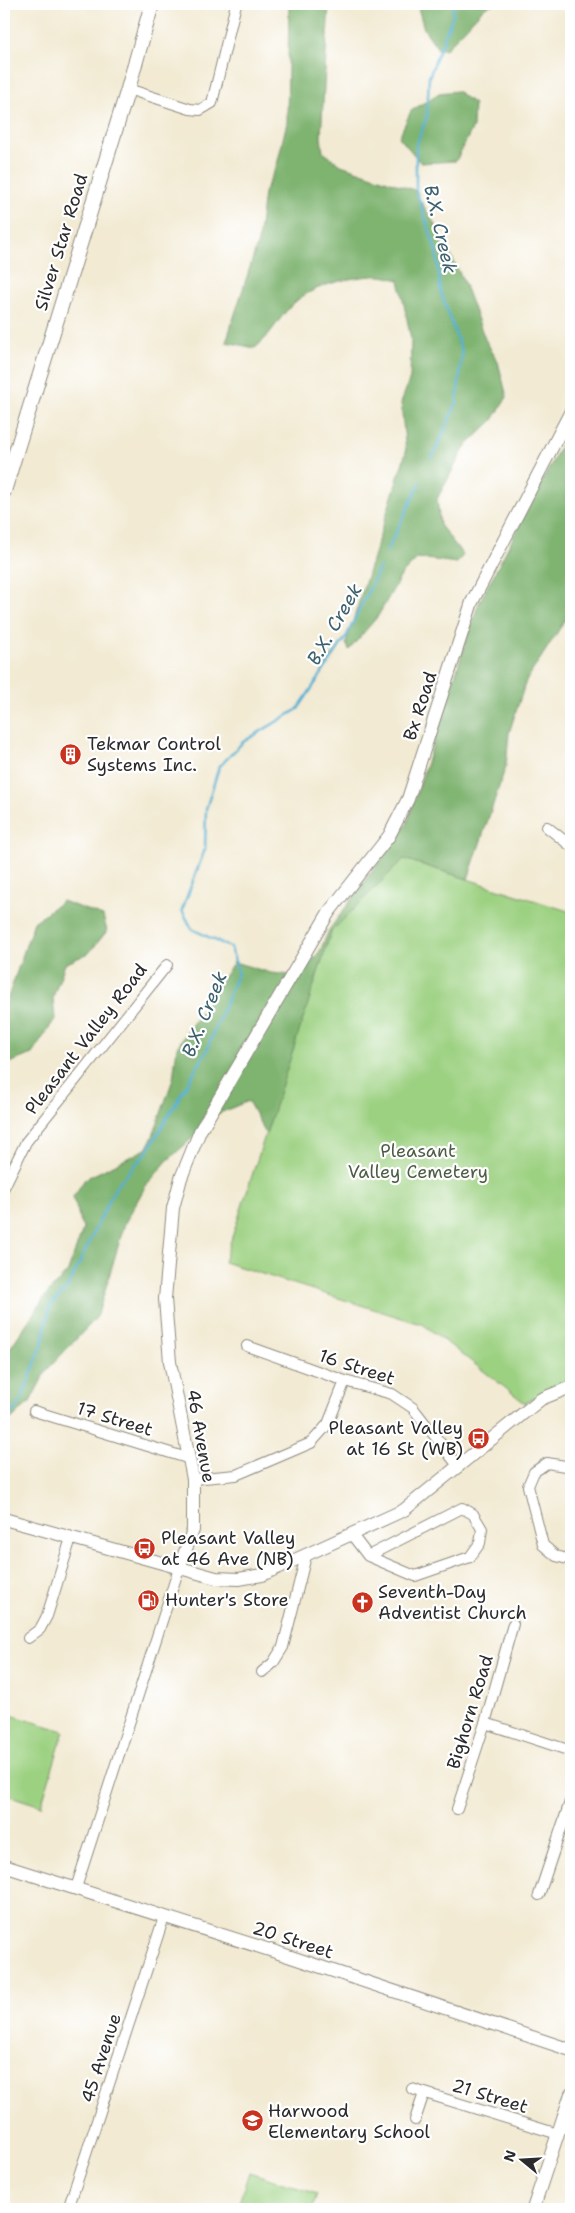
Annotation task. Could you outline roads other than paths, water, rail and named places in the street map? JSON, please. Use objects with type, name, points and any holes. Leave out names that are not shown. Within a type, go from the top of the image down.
[{"type":"main road","name":"Silver Star Road","points":[[4,487],[128,89],[152,4]]},
{"type":"street","points":[[128,89],[190,109],[200,110],[212,103],[236,4]]},
{"type":"street","name":"Bx Road","points":[[278,998],[329,912],[389,836],[408,799],[472,602],[571,411]]},
{"type":"street","points":[[546,827],[571,846]]},
{"type":"street","name":"Pleasant Valley Road","points":[[4,1187],[26,1142],[167,965]]},
{"type":"street","name":"46 Avenue","points":[[76,1888],[179,1568],[193,1530],[193,1479],[187,1458],[170,1362],[165,1299],[173,1208],[181,1178],[200,1131],[278,998]]},
{"type":"street","name":"16 Street","points":[[247,1346],[345,1381],[392,1394],[413,1408],[459,1467]]},
{"type":"street","points":[[193,1479],[236,1474],[311,1443],[328,1424],[345,1381]]},
{"type":"street","points":[[4,1519],[216,1578],[239,1579],[262,1575],[404,1510],[541,1399],[571,1387]]},
{"type":"street","name":"17 Street","points":[[34,1411],[187,1458]]},
{"type":"street","points":[[571,1467],[547,1463],[534,1472],[528,1486],[543,1546],[556,1556],[571,1560]]},
{"type":"street","points":[[352,1535],[368,1556],[415,1576],[470,1557],[480,1544],[482,1530],[473,1514],[462,1508],[368,1556]]},
{"type":"street","points":[[28,1638],[40,1629],[46,1616],[71,1538]]},
{"type":"street","points":[[262,1672],[273,1663],[283,1647],[306,1556]]},
{"type":"street","name":"Bighorn Road","points":[[457,1809],[485,1723],[513,1624]]},
{"type":"street","points":[[485,1723],[571,1751]]},
{"type":"street","points":[[539,1895],[571,1798]]},
{"type":"street","name":"20 Street","points":[[4,1866],[571,2050]]},
{"type":"street","name":"45 Avenue","points":[[68,2209],[164,1917]]},
{"type":"street","name":"21 Street","points":[[412,2089],[558,2134]]},
{"type":"street","points":[[415,2120],[424,2093]]},
{"type":"street","points":[[533,2209],[571,2094]]},
{"type":"waterway","name":"B.X. Creek","points":[[432,458],[457,402],[462,352],[441,293],[436,251],[416,190],[416,146],[427,116],[429,77],[453,15],[453,4]]},
{"type":"waterway","name":"B.X. Creek","points":[[387,551],[420,483]]},
{"type":"waterway","name":"B.X. Creek","points":[[4,1423],[20,1403],[42,1345],[50,1306],[68,1287],[116,1186],[147,1152],[206,1052],[238,972],[231,948],[192,929],[182,910],[205,849],[206,809],[219,767],[243,742],[298,709],[346,637],[380,567]]},
{"type":"place","name":"Tekmar Control Systems Inc.","points":[[71,754]]},
{"type":"place","name":"Pleasant Valley at 16 St (WB)","points":[[479,1438]]},
{"type":"place","name":"Pleasant Valley at 46 Ave (NB)","points":[[145,1548]]},
{"type":"place","name":"Hunter's Store","points":[[149,1600]]},
{"type":"place","name":"Seventh-Day Adventist Church","points":[[362,1602]]},
{"type":"place","name":"Harwood Elementary School","points":[[252,2121]]},
{"type":"park label","name":"Pleasant Valley Cemetery","points":[[418,1161]]}]
